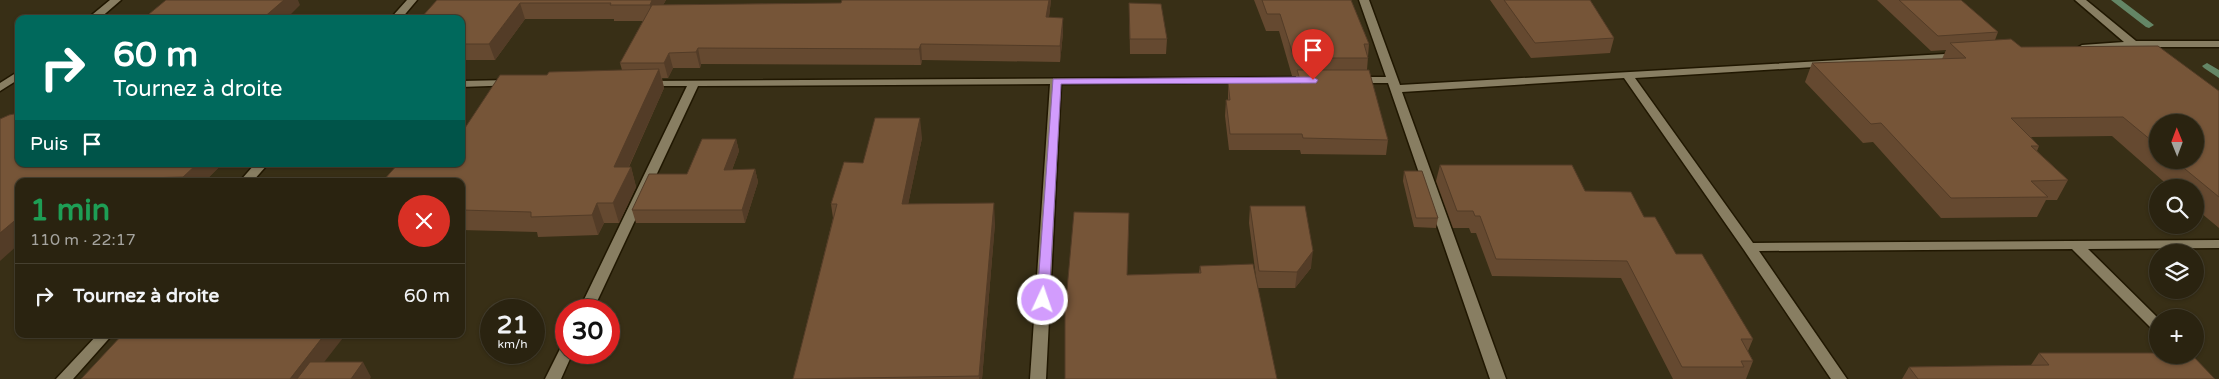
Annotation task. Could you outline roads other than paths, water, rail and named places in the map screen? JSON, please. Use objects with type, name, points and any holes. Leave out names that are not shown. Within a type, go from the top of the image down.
[{"type":"street","points":[[97,15],[116,0]]},
{"type":"street","points":[[399,15],[412,0]]},
{"type":"street","points":[[1364,0],[1498,379]]},
{"type":"street","points":[[2080,0],[2149,56]]},
{"type":"street","points":[[2074,48],[2134,44],[2219,44]]},
{"type":"street","points":[[1342,80],[1393,85],[1628,76],[1975,54]]},
{"type":"street","points":[[1628,76],[1749,247],[1839,379]]},
{"type":"street","points":[[0,88],[15,77]]},
{"type":"street","points":[[636,83],[1322,80]]},
{"type":"street","points":[[1038,379],[1056,81]]},
{"type":"street","points":[[465,84],[519,83]]},
{"type":"street","points":[[591,299],[694,83]]},
{"type":"street","points":[[249,178],[259,167]]},
{"type":"street","points":[[1749,247],[2219,244]]},
{"type":"street","points":[[2076,245],[2149,318]]},
{"type":"street","points":[[64,379],[102,338]]},
{"type":"street","points":[[553,379],[560,364]]},
{"type":"waterway","points":[[2115,0],[2149,25]]},
{"type":"waterway","points":[[2207,66],[2219,75]]}]
